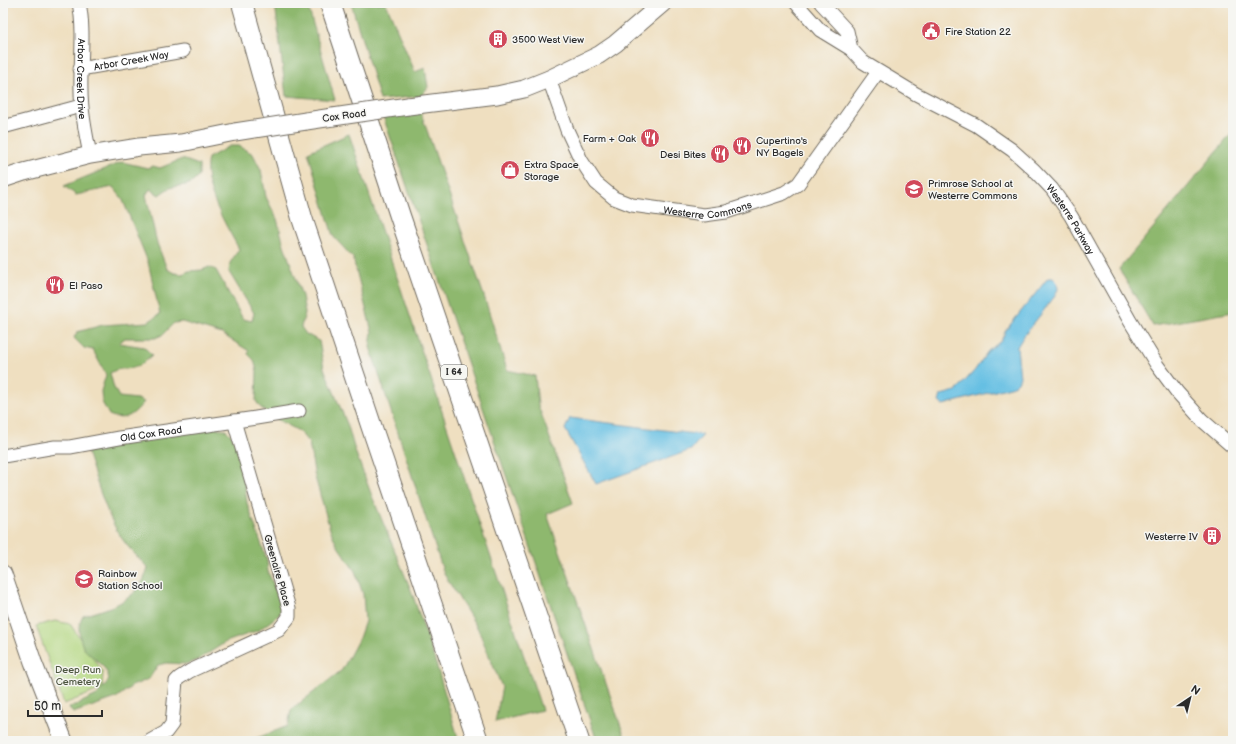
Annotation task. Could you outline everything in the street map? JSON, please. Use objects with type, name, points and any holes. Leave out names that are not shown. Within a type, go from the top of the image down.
[{"type":"highway","points":[[242,3],[302,218],[478,741]]},
{"type":"highway","name":"I 64","points":[[330,3],[400,216],[579,741]]},
{"type":"main road","name":"Cox Road","points":[[3,179],[90,155],[139,147],[181,143],[235,132],[333,117],[497,95],[524,89],[600,55],[663,3]]},
{"type":"main road","points":[[3,574],[33,662],[64,741]]},
{"type":"street","name":"Arbor Creek Drive","points":[[79,3],[82,15],[82,49],[80,69],[81,106],[90,155]]},
{"type":"street","name":"Westerre Parkway","points":[[796,3],[820,30],[851,50],[863,62],[916,94],[976,125],[1012,150],[1033,169],[1052,189],[1071,216],[1130,321],[1161,371],[1177,392],[1202,420],[1233,447]]},
{"type":"street","points":[[821,3],[847,31],[851,50]]},
{"type":"street","name":"Arbor Creek Way","points":[[80,69],[183,51]]},
{"type":"street","name":"Westerre Commons","points":[[549,79],[567,130],[581,160],[596,183],[614,198],[632,205],[704,215],[726,212],[784,193],[798,184],[878,72]]},
{"type":"street","points":[[3,127],[81,106]]},
{"type":"street","name":"Old Cox Road","points":[[3,456],[55,447],[70,447],[127,436],[299,410]]},
{"type":"street","name":"Greenaire Place","points":[[150,741],[166,732],[172,724],[176,681],[179,678],[190,671],[279,630],[289,617],[289,608],[234,421]]},
{"type":"green space","points":[[275,3],[307,3],[335,100],[286,96]]},
{"type":"green space","points":[[351,3],[386,3],[415,72],[425,68],[428,87],[421,96],[380,100]]},
{"type":"green space","points":[[421,113],[484,296],[507,370],[535,376],[538,405],[573,503],[547,514],[626,741],[597,741],[383,116]]},
{"type":"green space","points":[[1233,132],[1233,312],[1153,326],[1119,269]]},
{"type":"green space","points":[[349,134],[542,710],[495,722],[502,687],[478,629],[444,574],[370,347],[372,332],[353,258],[333,236],[308,152]]},
{"type":"green space","points":[[230,146],[239,146],[253,154],[261,170],[266,197],[277,219],[284,245],[302,296],[305,313],[301,327],[306,334],[319,341],[324,368],[348,426],[355,451],[372,496],[411,590],[437,667],[459,741],[249,741],[288,726],[291,710],[342,670],[359,638],[365,621],[363,594],[355,571],[337,545],[330,529],[315,477],[309,443],[299,431],[276,419],[260,407],[256,401],[257,371],[254,360],[248,354],[249,351],[222,334],[182,322],[174,323],[162,335],[155,338],[125,338],[119,343],[144,347],[152,355],[136,367],[130,369],[119,369],[110,373],[114,388],[119,397],[137,399],[144,402],[133,414],[120,418],[109,415],[102,402],[101,391],[106,375],[93,350],[84,348],[74,338],[77,332],[103,325],[148,322],[160,314],[148,262],[122,198],[113,187],[76,195],[64,186],[122,162],[148,168],[153,166],[160,168],[182,159],[199,165],[199,175],[193,182],[171,188],[159,195],[150,189],[146,195],[157,243],[167,269],[174,273],[182,274],[209,267],[216,270],[243,319],[252,321],[254,313],[229,272],[230,263],[239,249],[216,205],[208,180],[208,158]]},
{"type":"green space","points":[[208,426],[226,430],[232,436],[242,462],[247,503],[267,560],[268,572],[282,605],[280,614],[259,630],[226,642],[196,661],[185,664],[166,663],[158,665],[149,679],[132,686],[116,698],[73,713],[69,708],[97,695],[109,680],[103,666],[84,649],[79,629],[83,616],[114,606],[123,601],[138,588],[144,579],[148,568],[123,540],[111,519],[87,452]]},
{"type":"green space","name":"Deep Run Cemetery","points":[[55,621],[70,624],[103,672],[102,689],[64,704],[36,626]]},
{"type":"water","points":[[1048,278],[1053,278],[1057,282],[1058,289],[1055,296],[1017,347],[1020,377],[1018,382],[1014,386],[943,405],[939,402],[941,395],[956,391],[975,370],[988,351],[1001,341],[1006,330]]},
{"type":"water","points":[[570,418],[703,435],[691,450],[596,484],[565,429]]},
{"type":"place","name":"Fire Station 22","points":[[931,31]]},
{"type":"place","name":"3500 West View","points":[[498,39]]},
{"type":"place","name":"Farm + Oak","points":[[650,138]]},
{"type":"place","name":"Cupertino's NY Bagels","points":[[742,146]]},
{"type":"place","name":"Desi Bites","points":[[720,154]]},
{"type":"place","name":"Extra Space Storage","points":[[510,170]]},
{"type":"place","name":"Primrose School at Westerre Commons","points":[[914,189]]},
{"type":"place","name":"El Paso","points":[[55,285]]},
{"type":"place","name":"Westerre IV","points":[[1212,536]]},
{"type":"place","name":"Rainbow Station School","points":[[84,579]]}]
